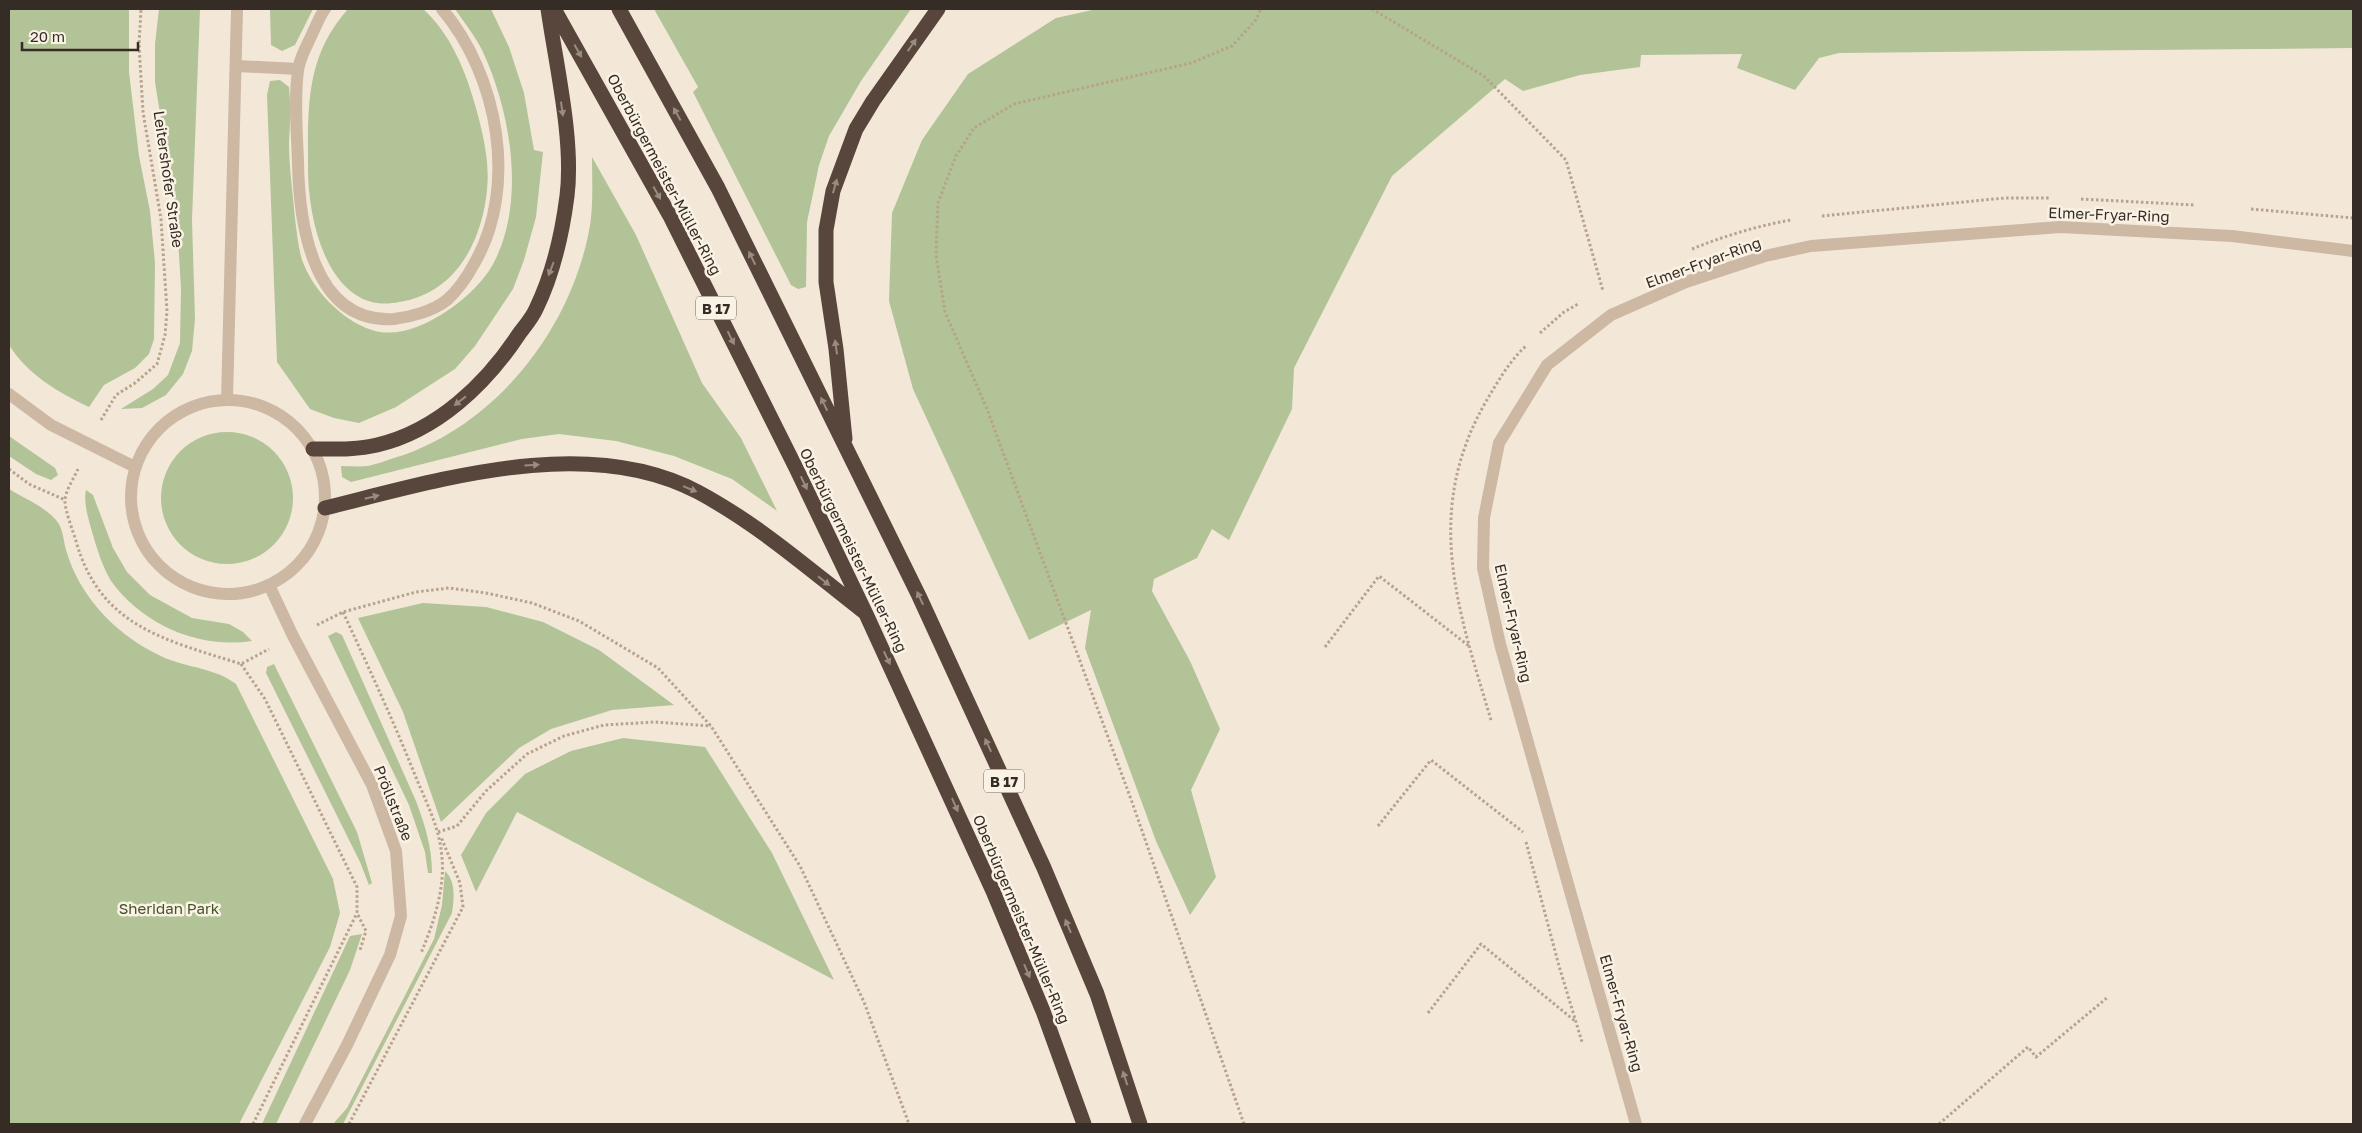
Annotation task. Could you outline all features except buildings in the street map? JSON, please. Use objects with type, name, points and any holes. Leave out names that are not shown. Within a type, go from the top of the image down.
[{"type":"highway","points":[[313,449],[347,449],[376,445],[423,427],[466,397],[506,354],[536,310],[556,255],[567,195],[568,145],[548,9]]},
{"type":"highway","name":"Oberbürgermeister-Müller-Ring","points":[[554,9],[670,216],[796,468],[866,614],[935,760],[993,891],[1043,1011],[1084,1124]]},
{"type":"highway","name":"B 17","points":[[619,9],[718,188],[918,596],[1044,868],[1097,994],[1140,1124]]},
{"type":"highway","points":[[846,448],[836,349],[826,282],[826,230],[833,191],[856,128],[873,100],[938,9]]},
{"type":"highway","points":[[325,508],[419,485],[525,465],[592,463],[646,472],[696,491],[749,522],[866,614]]},
{"type":"street","points":[[228,400],[237,9]]},
{"type":"street","points":[[325,9],[298,69],[298,178],[303,221],[313,262],[327,288],[348,307],[362,315],[381,320],[403,318],[427,311],[447,300],[466,278],[480,255],[490,230],[498,197],[500,172],[495,128],[485,88],[473,55],[454,23],[442,9]]},
{"type":"street","points":[[237,66],[298,69]]},
{"type":"street","name":"Elmer-Fryar-Ring","points":[[1636,1124],[1500,644],[1483,568],[1484,518],[1499,443],[1547,365],[1611,315],[1686,282],[1765,256],[1811,246],[2060,227],[2232,236],[2353,251]]},
{"type":"street","points":[[9,394],[50,424],[88,445],[135,467]]},
{"type":"street","points":[[228,400],[257,404],[282,416],[300,431],[313,449],[323,474],[325,508],[316,539],[308,553],[286,575],[269,585],[251,592],[212,593],[184,584],[165,571],[149,555],[138,535],[131,513],[131,486],[135,467],[145,445],[156,430],[172,417],[191,406],[211,401],[228,400]]},
{"type":"street","name":"Pröllstraße","points":[[269,585],[293,636],[372,784],[396,851],[401,916],[390,955],[347,1045],[305,1124]]},
{"type":"path","name":"Leitershofer Straße","points":[[65,500],[88,445],[109,404],[116,396],[157,364],[165,335],[167,311],[161,219],[142,112],[139,46],[141,9]]},
{"type":"path","points":[[1244,1124],[1132,802],[987,409],[945,312],[936,255],[938,203],[956,156],[974,128],[1014,104],[1191,63],[1232,46],[1255,21],[1261,9]]},
{"type":"path","points":[[1372,9],[1484,76],[1566,160],[1611,315]]},
{"type":"path","points":[[1820,216],[2005,198],[2053,198]]},
{"type":"path","points":[[2072,199],[2119,199],[2204,205]]},
{"type":"path","points":[[2242,208],[2353,218]]},
{"type":"path","points":[[1689,251],[1714,240],[1774,223],[1792,220]]},
{"type":"path","points":[[1595,294],[1612,285]]},
{"type":"path","points":[[1535,338],[1564,312],[1580,303]]},
{"type":"path","points":[[1492,722],[1459,612],[1451,564],[1454,485],[1480,413],[1499,380],[1527,344]]},
{"type":"path","points":[[9,469],[29,484],[65,500],[79,550],[92,580],[109,604],[135,624],[163,639],[241,664],[265,699],[357,887],[357,913],[253,1124]]},
{"type":"path","points":[[1325,647],[1379,576],[1469,647]]},
{"type":"path","points":[[241,664],[343,612],[416,592],[449,588],[486,593],[532,603],[578,621],[658,668],[711,726],[800,866],[864,1002],[909,1124]]},
{"type":"path","name":"Pröllstraße","points":[[343,612],[392,718],[460,883],[463,907],[349,1124]]},
{"type":"path","points":[[438,832],[457,826],[486,791],[527,754],[564,736],[604,725],[655,722],[711,726]]},
{"type":"path","points":[[1378,826],[1431,760],[1523,832]]},
{"type":"path","points":[[1521,824],[1585,1050]]},
{"type":"path","points":[[1428,1013],[1481,944],[1576,1021]]},
{"type":"path","points":[[1939,1124],[2028,1047],[2036,1057],[2108,997]]},
{"type":"green space","points":[[9,9],[129,9],[129,72],[139,156],[150,211],[155,263],[154,339],[149,354],[135,368],[104,385],[89,407],[44,382],[25,365],[9,345]]},
{"type":"green space","points":[[159,9],[200,9],[192,220],[195,319],[192,351],[183,374],[166,395],[142,408],[121,409],[153,389],[168,375],[180,343],[181,289],[177,220],[155,82],[155,44]]},
{"type":"green space","points":[[270,9],[313,9],[295,45],[282,51],[271,45]]},
{"type":"green space","points":[[348,9],[423,9],[433,19],[442,30],[462,67],[476,108],[485,148],[488,169],[487,190],[479,228],[472,246],[450,277],[436,288],[419,297],[394,303],[377,303],[366,300],[356,295],[344,285],[333,271],[325,256],[318,238],[310,202],[308,125],[312,84],[316,65],[324,46],[334,27]]},
{"type":"green space","points":[[455,9],[491,9],[509,47],[524,93],[534,150],[543,152],[536,217],[524,260],[513,289],[475,346],[455,369],[396,407],[359,423],[334,418],[310,409],[277,362],[267,95],[270,81],[280,80],[289,87],[289,152],[295,219],[302,260],[313,282],[339,311],[372,330],[388,333],[405,331],[423,325],[440,316],[471,292],[492,266],[503,241],[509,215],[512,186],[511,158],[501,101],[482,50]]},
{"type":"green space","points":[[654,9],[911,9],[861,81],[829,136],[819,165],[807,222],[806,287],[798,289],[791,285],[693,92],[698,87]]},
{"type":"green space","points":[[1097,9],[2353,9],[2353,48],[1839,53],[1819,58],[1795,90],[1737,68],[1742,54],[1641,55],[1640,67],[1580,75],[1523,91],[1505,79],[1392,176],[1294,368],[1292,409],[1229,540],[1212,529],[1197,558],[1154,579],[1152,591],[1190,661],[1220,729],[1191,790],[1216,877],[1190,915],[1156,841],[1085,648],[1091,610],[1029,640],[913,389],[889,301],[892,213],[922,140],[968,74],[1056,18]]},
{"type":"green space","points":[[592,157],[636,235],[702,383],[741,438],[777,511],[732,479],[674,456],[616,441],[559,434],[522,439],[351,482],[342,477],[341,466],[368,466],[394,458],[430,444],[463,425],[493,401],[520,373],[543,342],[563,308],[578,273],[588,236],[591,216]]},
{"type":"green space","points":[[227,432],[240,433],[252,437],[274,451],[288,473],[292,485],[292,511],[288,523],[274,545],[252,559],[240,563],[227,564],[214,563],[202,559],[180,545],[166,523],[162,511],[161,498],[162,485],[166,473],[180,451],[202,437],[214,433]]},
{"type":"green space","points":[[9,436],[55,468],[58,475],[51,480],[36,474],[9,456]]},
{"type":"green space","name":"Sheridan Park","points":[[9,489],[40,507],[56,520],[62,531],[70,563],[80,583],[99,610],[119,630],[165,658],[211,671],[236,684],[333,879],[340,913],[330,947],[239,1124],[9,1124]]},
{"type":"green space","points":[[86,490],[93,495],[113,548],[127,572],[150,595],[192,618],[229,624],[243,632],[252,641],[232,643],[193,637],[156,621],[124,597],[111,581],[100,558],[87,512]]},
{"type":"green space","points":[[423,603],[486,607],[543,622],[599,650],[674,705],[612,710],[551,729],[519,748],[441,822],[403,712],[358,618]]},
{"type":"green space","points":[[336,632],[342,635],[416,801],[431,854],[432,873],[428,873],[425,852],[409,805],[328,636]]},
{"type":"green space","points":[[274,664],[357,832],[372,883],[369,885],[360,862],[266,673],[267,667]]},
{"type":"green space","points":[[623,738],[705,747],[772,853],[834,980],[517,812],[476,892],[461,855],[486,813],[525,774],[571,751]]},
{"type":"green space","points":[[445,871],[453,885],[452,913],[343,1124],[333,1124],[347,1108],[434,939],[442,905]]},
{"type":"green space","points":[[362,934],[350,970],[276,1124],[262,1124],[350,936]]}]
